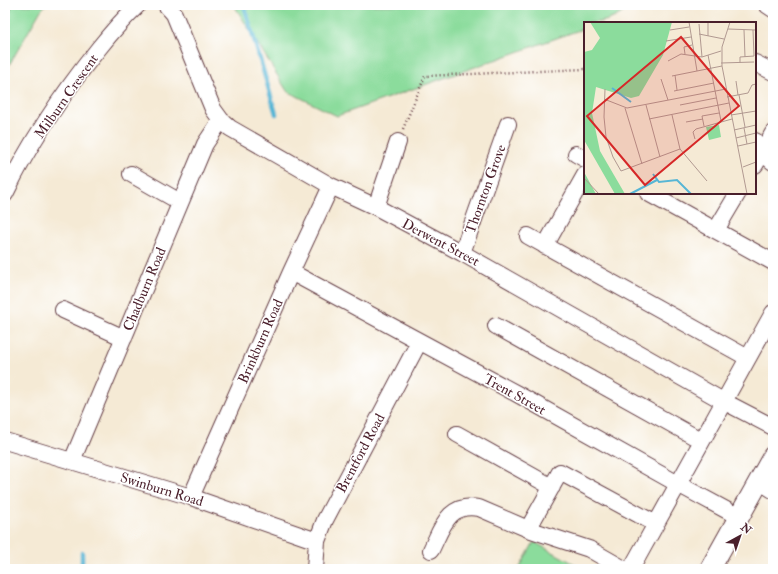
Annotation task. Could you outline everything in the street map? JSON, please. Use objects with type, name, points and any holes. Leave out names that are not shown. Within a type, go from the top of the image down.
[{"type":"main road","points":[[710,569],[739,517],[766,485],[773,456]]},
{"type":"street","name":"Milburn Crescent","points":[[5,194],[39,132],[76,76],[116,28],[138,5]]},
{"type":"street","name":"Derwent Street","points":[[166,5],[174,14],[213,108],[221,120],[230,128],[332,186],[376,207],[462,253],[773,428]]},
{"type":"street","points":[[767,5],[773,9]]},
{"type":"street","points":[[756,63],[773,72]]},
{"type":"street","name":"Chadburn Road","points":[[72,462],[205,144],[221,120]]},
{"type":"street","name":"Thornton Grove","points":[[462,253],[508,124]]},
{"type":"street","points":[[761,155],[773,133]]},
{"type":"street","points":[[376,207],[398,142]]},
{"type":"street","points":[[131,174],[180,202]]},
{"type":"street","points":[[545,246],[584,177]]},
{"type":"street","name":"Brinkburn Road","points":[[191,497],[291,272],[332,186]]},
{"type":"street","points":[[650,194],[773,262]]},
{"type":"street","points":[[716,230],[737,194]]},
{"type":"street","points":[[528,236],[748,358]]},
{"type":"street","name":"Trent Street","points":[[291,272],[519,395],[739,517]]},
{"type":"street","points":[[63,310],[124,338]]},
{"type":"street","points":[[631,569],[773,313]]},
{"type":"street","points":[[496,326],[702,440]]},
{"type":"street","name":"Brentford Road","points":[[315,569],[317,541],[325,520],[419,342]]},
{"type":"street","points":[[457,434],[552,487]]},
{"type":"street","name":"Swinburn Road","points":[[5,441],[191,497],[317,541]]},
{"type":"street","points":[[528,529],[560,472],[656,524]]},
{"type":"street","points":[[432,550],[446,520],[452,513],[464,507],[470,506],[528,529],[589,549],[624,569]]},
{"type":"path","points":[[5,15],[12,5]]},
{"type":"path","points":[[398,142],[425,76],[584,69]]},
{"type":"green space","points":[[5,5],[46,5],[41,10],[5,72]]},
{"type":"green space","points":[[234,5],[634,5],[606,21],[584,22],[584,28],[337,116],[287,91]]},
{"type":"green space","points":[[534,542],[584,569],[519,569]]},
{"type":"waterway","points":[[244,5],[276,114]]},
{"type":"waterway","points":[[82,553],[82,569]]}]
